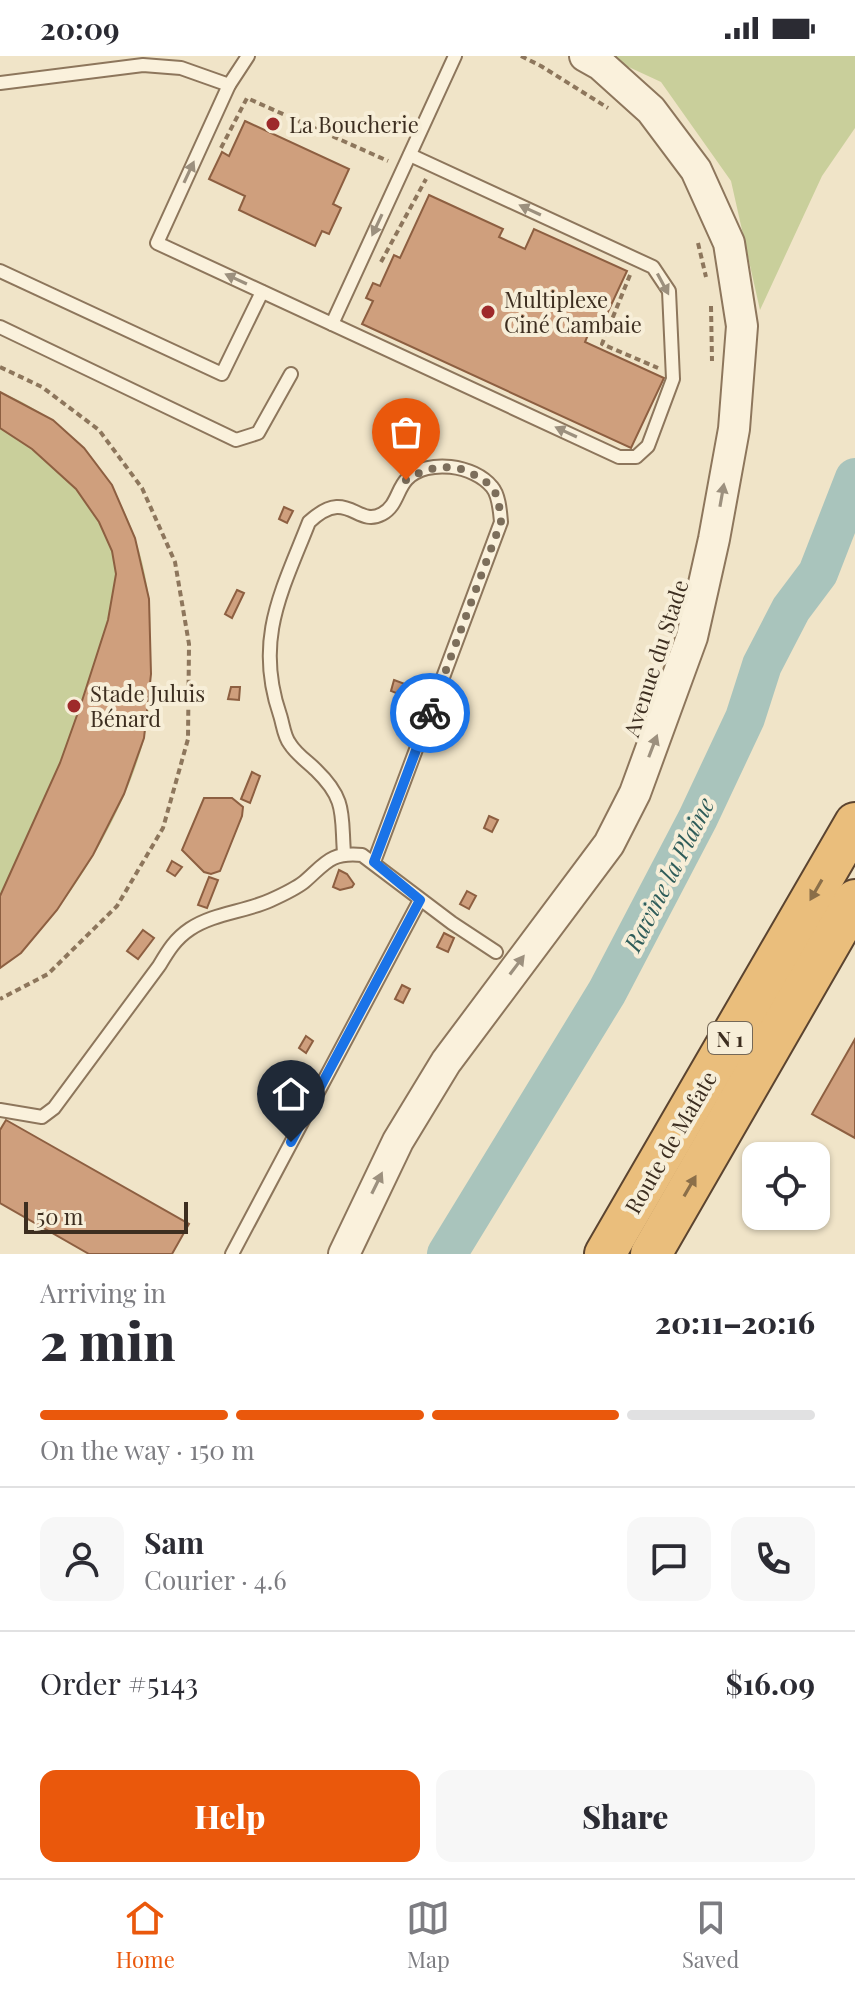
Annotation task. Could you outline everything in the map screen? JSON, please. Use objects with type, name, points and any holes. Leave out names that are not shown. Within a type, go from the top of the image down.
[{"type":"highway","name":"Route de Mafate","points":[[605,1254],[855,823]]},
{"type":"highway","name":"Route de Mafate","points":[[651,1254],[855,900]]},
{"type":"street","name":"Avenue du Stade","points":[[344,1254],[398,1141],[446,1062],[609,844],[635,793],[687,651],[714,539],[734,429],[742,326],[729,243],[696,170],[651,110],[601,65],[585,56]]},
{"type":"lane","points":[[248,56],[229,85],[157,243],[619,457],[636,457],[648,446],[673,379],[669,291],[653,267],[410,155]]},
{"type":"lane","points":[[332,324],[455,56]]},
{"type":"lane","points":[[0,83],[143,65],[181,68],[229,85]]},
{"type":"lane","points":[[0,271],[222,374],[262,292]]},
{"type":"lane","points":[[0,327],[236,440],[258,433],[291,374]]},
{"type":"lane","points":[[344,853],[344,816],[335,792],[322,774],[289,744],[276,705],[268,666],[270,627],[309,522],[321,511],[333,505],[344,506],[369,517],[382,514],[394,503],[406,480],[421,470],[450,467],[469,470],[493,487],[501,522],[374,862]]},
{"type":"lane","points":[[0,1110],[42,1117],[54,1108],[159,966],[173,942],[192,927],[272,899],[303,883],[330,858],[344,853],[362,855],[374,862],[420,900],[496,952]]},
{"type":"lane","points":[[232,1254],[420,900]]},
{"type":"path","points":[[521,56],[576,87],[612,112]]},
{"type":"path","points":[[221,148],[247,98],[395,164]]},
{"type":"path","points":[[379,265],[425,178]]},
{"type":"path","points":[[695,233],[708,285]]},
{"type":"path","points":[[633,269],[602,344],[667,372]]},
{"type":"path","points":[[711,298],[711,373]]},
{"type":"path","points":[[0,367],[42,387],[99,430],[142,488],[175,562],[189,644],[188,739],[163,828],[117,906],[48,974],[0,999]]},
{"type":"green space","points":[[605,56],[855,56],[855,128],[822,176],[760,310],[731,181],[661,82]]},
{"type":"green space","name":"Stade Juluis Bénard","points":[[0,392],[31,407],[82,448],[120,502],[143,565],[150,605],[150,670],[144,739],[107,832],[46,924],[0,968]]},
{"type":"building","points":[[245,121],[349,169],[333,204],[341,208],[329,234],[322,231],[315,246],[239,210],[245,196],[209,179],[222,152],[229,156]]},
{"type":"building","name":"Multiplexe Ciné Cambaie","points":[[429,195],[503,229],[499,237],[525,249],[534,229],[627,271],[600,329],[592,325],[585,342],[664,378],[631,448],[362,324],[373,301],[366,298],[373,283],[380,286],[394,255],[400,258]]},
{"type":"building","points":[[0,392],[53,420],[84,448],[112,485],[135,538],[149,599],[151,674],[144,738],[124,794],[93,855],[57,910],[21,953],[0,968],[0,896],[60,763],[108,620],[116,574],[112,551],[99,522],[76,489],[32,449],[0,428]]},
{"type":"building","points":[[284,507],[293,511],[287,523],[279,519]]},
{"type":"building","points":[[237,590],[244,593],[232,618],[225,614]]},
{"type":"building","points":[[394,680],[405,684],[401,695],[391,691]]},
{"type":"building","points":[[231,687],[240,687],[239,700],[228,699]]},
{"type":"building","points":[[252,772],[260,776],[250,803],[241,799]]},
{"type":"building","points":[[204,798],[232,798],[243,807],[220,871],[211,874],[204,872],[182,850]]},
{"type":"building","points":[[489,816],[498,820],[492,832],[484,828]]},
{"type":"building","points":[[172,861],[182,867],[175,876],[167,871]]},
{"type":"building","points":[[339,870],[347,874],[354,884],[352,887],[340,890],[333,887]]},
{"type":"building","points":[[209,877],[218,880],[207,908],[198,905]]},
{"type":"building","points":[[467,891],[476,896],[469,909],[460,904]]},
{"type":"building","points":[[143,930],[154,938],[138,959],[127,951]]},
{"type":"building","points":[[444,933],[454,938],[448,952],[437,947]]},
{"type":"building","points":[[402,985],[410,989],[403,1003],[395,999]]},
{"type":"building","points":[[306,1036],[313,1041],[306,1053],[299,1048]]},
{"type":"building","points":[[855,1039],[855,1138],[812,1114]]},
{"type":"building","points":[[6,1120],[189,1224],[172,1254],[89,1254],[0,1203],[0,1130]]},
{"type":"waterway","name":"Ravine la Plaine","points":[[447,1254],[607,992],[698,818],[745,718],[762,665],[791,609],[818,573],[855,478]]},
{"type":"way so far","points":[[406,480],[421,470],[450,467],[469,470],[493,487],[500,508],[501,522],[430,713]]},
{"type":"place","name":"La Boucherie","points":[[273,124]]},
{"type":"place","name":"Multiplexe Ciné Cambaie","points":[[488,312]]},
{"type":"place","name":"Stade Juluis Bénard","points":[[74,706]]},
{"type":"route","points":[[291,1142],[420,900],[374,862],[430,713]]}]
